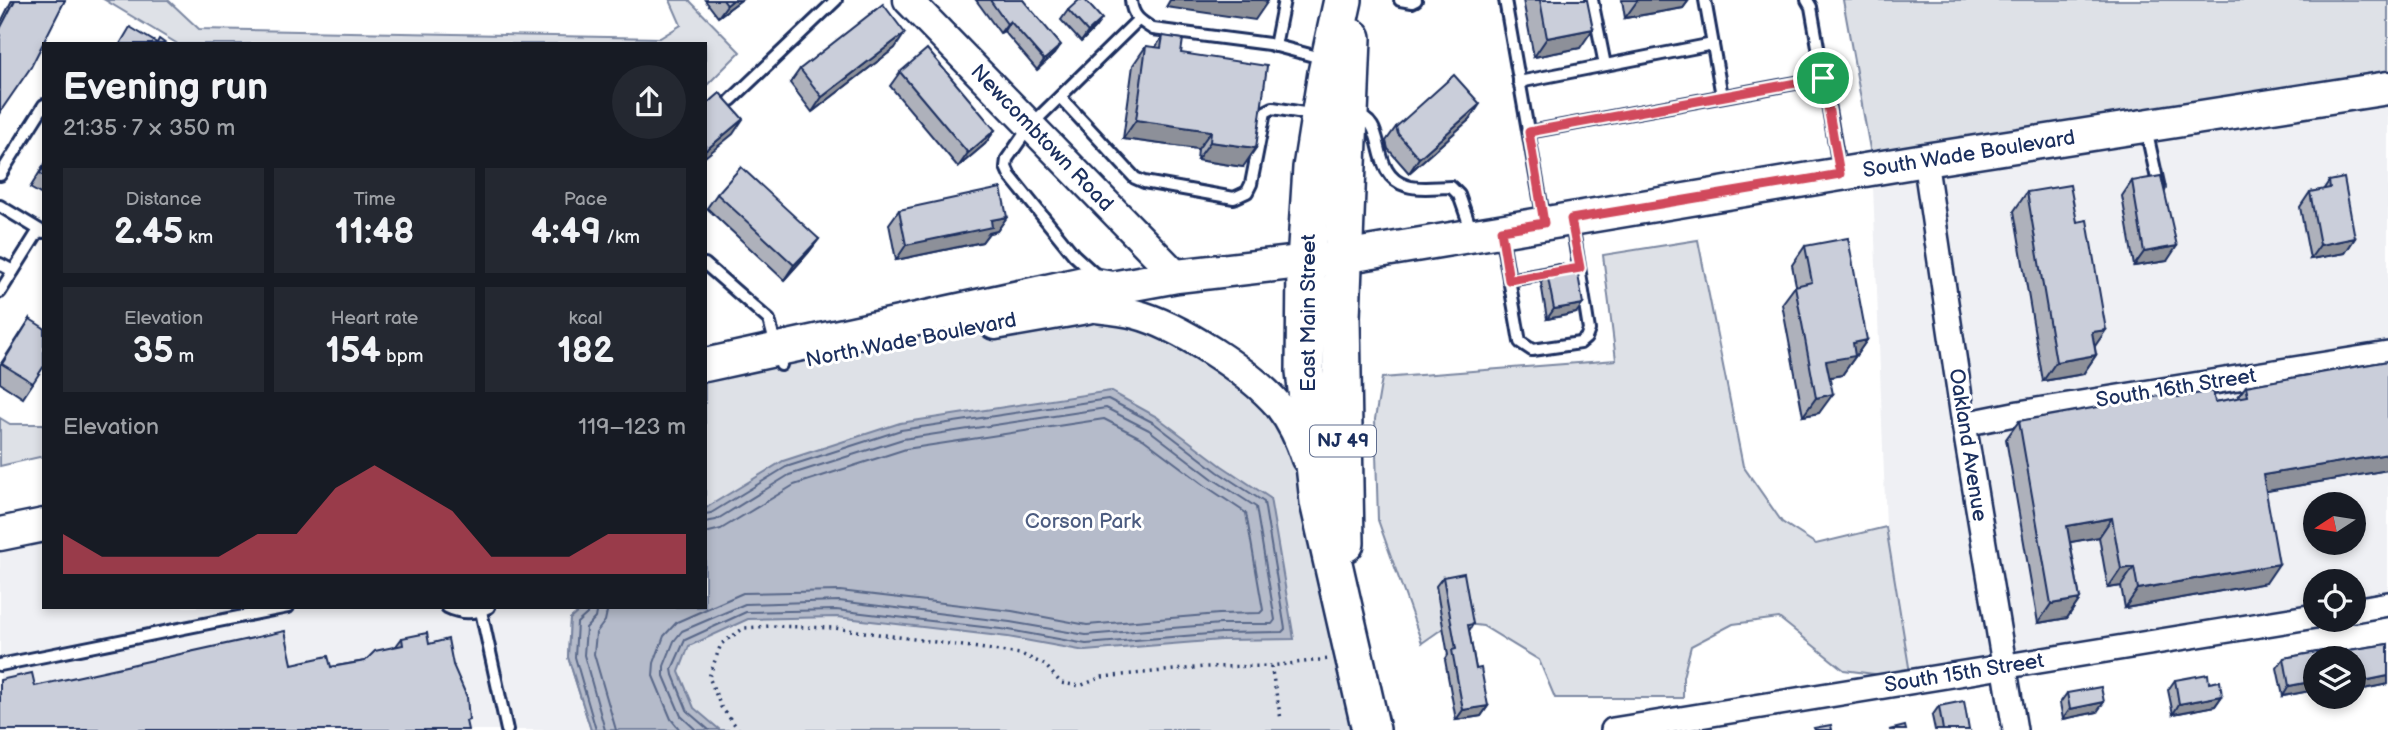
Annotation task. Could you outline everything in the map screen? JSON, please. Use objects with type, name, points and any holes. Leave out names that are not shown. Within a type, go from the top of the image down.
[{"type":"highway","name":"East Main Street","points":[[1343,0],[1330,60],[1343,257],[1342,426],[1351,641]]},
{"type":"highway","name":"East Main Street","points":[[1351,0],[1335,115],[1311,168],[1306,262],[1305,371],[1319,502],[1371,730]]},
{"type":"main road","name":"South Wade Boulevard","points":[[1343,257],[1925,160],[2388,88]]},
{"type":"main road","name":"North Wade Boulevard","points":[[707,381],[779,357],[1083,283],[1112,288],[1178,276],[1343,257]]},
{"type":"main road","name":"North Wade Boulevard","points":[[707,365],[905,339],[1087,307],[1112,288]]},
{"type":"main road","points":[[0,515],[42,506]]},
{"type":"main road","points":[[0,534],[42,525]]},
{"type":"street","name":"Newcombtown Road","points":[[908,0],[1178,276]]},
{"type":"street","name":"Oakland Avenue","points":[[1925,160],[1964,424],[2015,730]]},
{"type":"street","points":[[1087,307],[1133,314],[1160,323],[1246,375],[1279,405],[1295,428],[1319,502]]},
{"type":"street","name":"South 16th Street","points":[[1964,424],[2388,354]]},
{"type":"street","points":[[2366,608],[2388,604]]},
{"type":"street","name":"South 15th Street","points":[[1614,730],[2303,618]]},
{"type":"lane","points":[[731,100],[836,0]]},
{"type":"lane","points":[[1131,0],[1138,20],[1153,29],[1275,46],[1330,60]]},
{"type":"lane","points":[[1275,46],[1284,0]]},
{"type":"lane","points":[[1399,0],[1416,0]]},
{"type":"lane","points":[[1060,97],[1135,178],[1155,185],[1234,198],[1247,192],[1251,184],[1265,112],[1273,108],[1362,117],[1370,122],[1376,131],[1378,152],[1387,170],[1399,183],[1410,188],[1451,187],[1487,233],[1509,280],[1520,342],[1532,350],[1580,344],[1589,330],[1580,268],[1558,221],[1529,132],[1505,0]]},
{"type":"lane","points":[[1592,0],[1605,65]]},
{"type":"lane","points":[[1705,0],[1722,96]]},
{"type":"lane","points":[[1807,0],[1811,7],[1840,174]]},
{"type":"lane","points":[[1112,288],[1074,256],[1010,176],[1006,167],[1007,159],[1030,126],[1138,20]]},
{"type":"lane","points":[[1519,82],[1713,44]]},
{"type":"lane","points":[[1529,132],[1823,78]]},
{"type":"lane","points":[[0,176],[42,108]]},
{"type":"lane","points":[[2146,126],[2161,198]]},
{"type":"lane","points":[[0,206],[42,231],[0,292]]},
{"type":"lane","points":[[0,264],[13,271]]},
{"type":"lane","points":[[707,266],[769,320],[779,357]]},
{"type":"lane","points":[[1509,280],[1580,268]]},
{"type":"lane","points":[[0,665],[278,609]]},
{"type":"lane","points":[[453,609],[466,613],[485,609],[507,730]]},
{"type":"path","points":[[739,730],[721,707],[709,677],[722,644],[744,628],[835,628],[1021,654],[1045,664],[1061,683],[1080,686],[1102,677],[1205,667],[1271,666],[1351,641]]},
{"type":"path","points":[[1271,666],[1281,719]]},
{"type":"shaded area","points":[[2388,80],[2388,602],[2366,605],[2366,569],[2303,569],[2303,616],[1911,679],[1886,527],[1872,160]]},
{"type":"shaded area","points":[[42,525],[42,609],[582,609],[570,619],[591,730],[0,730],[0,534]]},
{"type":"green space","points":[[105,0],[168,0],[199,29],[660,38],[681,25],[670,0],[689,0],[740,52],[707,85],[707,42],[175,42]]},
{"type":"green space","points":[[1843,0],[2388,0],[2388,80],[1872,160]]},
{"type":"green space","points":[[1698,240],[1743,466],[1782,522],[1816,544],[1886,527],[1911,679],[1844,670],[1779,618],[1733,624],[1691,646],[1683,677],[1683,698],[1555,698],[1539,660],[1483,626],[1452,622],[1422,643],[1378,520],[1375,419],[1382,378],[1616,360],[1603,255]]},
{"type":"green space","name":"Corson Park","points":[[1087,307],[1160,323],[1295,428],[1371,730],[591,730],[568,657],[570,619],[582,609],[707,609],[707,382],[905,339]]},
{"type":"green space","points":[[0,418],[10,424],[42,424],[42,456],[0,466]]},
{"type":"water","points":[[1110,391],[1157,417],[1270,498],[1294,639],[1221,640],[1085,651],[1008,637],[837,617],[748,619],[689,646],[679,672],[694,708],[720,730],[591,730],[568,657],[570,619],[582,609],[707,609],[707,508],[783,461],[900,423]]},
{"type":"building","points":[[15,0],[65,0],[31,67],[0,112],[0,29]]},
{"type":"building","points":[[990,0],[1023,0],[1061,45],[1044,60],[1010,21],[1007,24]]},
{"type":"building","points":[[1079,0],[1085,0],[1102,19],[1088,32],[1068,10]]},
{"type":"building","points":[[1540,0],[1587,0],[1593,29],[1547,38]]},
{"type":"building","points":[[883,4],[905,33],[822,97],[800,69]]},
{"type":"building","points":[[130,27],[155,42],[121,42]]},
{"type":"building","points":[[1163,36],[1183,39],[1181,53],[1267,66],[1256,148],[1210,142],[1211,131],[1136,120],[1146,46],[1161,48]]},
{"type":"building","points":[[927,49],[995,130],[968,153],[900,72]]},
{"type":"building","points":[[1454,75],[1480,104],[1419,158],[1398,134],[1396,127]]},
{"type":"building","points":[[720,93],[743,119],[707,149],[707,104]]},
{"type":"building","points":[[741,167],[819,239],[794,265],[717,194]]},
{"type":"building","points":[[2161,176],[2177,246],[2144,252],[2132,181]]},
{"type":"building","points":[[2344,178],[2355,238],[2320,245],[2310,192],[2330,188],[2329,181]]},
{"type":"building","points":[[2070,185],[2077,222],[2087,220],[2106,330],[2092,332],[2096,355],[2056,362],[2027,192]]},
{"type":"building","points":[[1001,188],[1007,217],[991,220],[992,227],[906,245],[899,210]]},
{"type":"building","points":[[1848,238],[1867,340],[1853,343],[1855,356],[1826,361],[1833,394],[1816,398],[1795,286],[1812,282],[1805,246]]},
{"type":"building","points":[[1577,268],[1583,304],[1554,309],[1547,273]]},
{"type":"building","points":[[30,319],[42,327],[42,369],[33,383],[2,364]]},
{"type":"building","points":[[2388,361],[2388,454],[2263,475],[2279,564],[2138,589],[2134,567],[2121,569],[2112,518],[2067,526],[2080,599],[2051,604],[2019,421],[2177,393],[2178,397],[2213,391],[2215,402],[2248,396],[2246,386]]},
{"type":"building","points":[[1464,573],[1473,624],[1468,625],[1476,669],[1481,668],[1488,706],[1463,710],[1452,650],[1456,649],[1443,577]]},
{"type":"building","points":[[285,631],[292,664],[328,656],[331,667],[365,661],[375,651],[403,645],[402,638],[427,633],[429,644],[448,639],[453,665],[467,697],[468,730],[0,730],[0,680],[32,673],[35,686]]},
{"type":"building","points":[[2388,644],[2388,676],[2366,681],[2366,647]]},
{"type":"building","points":[[2303,655],[2303,683],[2289,686],[2284,658]]},
{"type":"building","points":[[2208,674],[2209,683],[2220,681],[2222,696],[2179,704],[2175,680]]},
{"type":"building","points":[[2101,687],[2104,702],[2070,709],[2067,693]]},
{"type":"building","points":[[1964,701],[1969,730],[1943,730],[1939,706]]},
{"type":"building","points":[[1831,725],[1832,730],[1814,728]]},
{"type":"building","points":[[1905,726],[1906,730],[1889,730]]},
{"type":"route","points":[[1823,78],[1840,174],[1571,219],[1580,268],[1509,280],[1501,230],[1544,223],[1529,132],[1823,78]]}]
